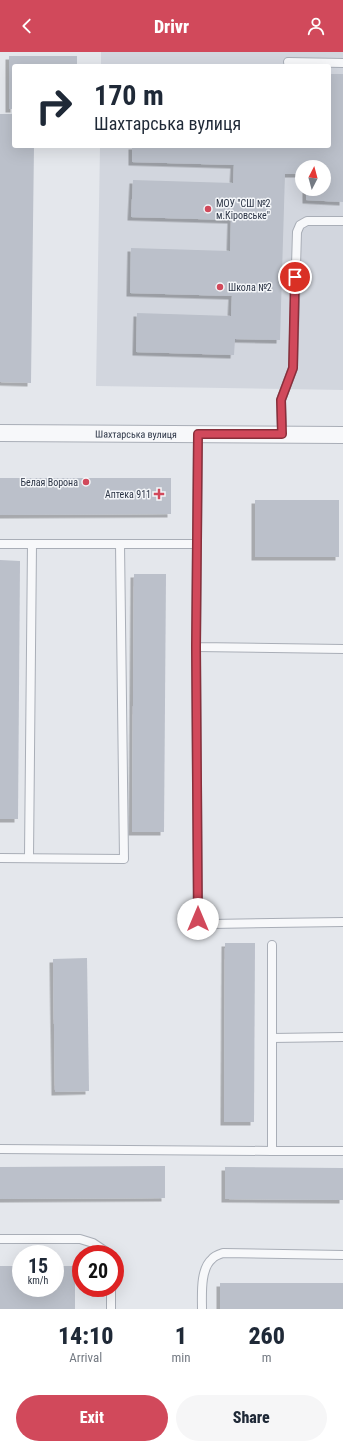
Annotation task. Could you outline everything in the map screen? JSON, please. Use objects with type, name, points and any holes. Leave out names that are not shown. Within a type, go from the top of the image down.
[{"type":"street","name":"Шахтарська вулиця","points":[[0,433],[343,435]]},
{"type":"lane","points":[[288,62],[343,63]]},
{"type":"lane","points":[[282,434],[281,400],[293,368],[296,232],[300,225],[307,221],[343,221]]},
{"type":"lane","points":[[198,434],[196,647],[198,919]]},
{"type":"lane","points":[[0,544],[197,544]]},
{"type":"lane","points":[[29,857],[32,544]]},
{"type":"lane","points":[[0,858],[29,857],[124,859],[120,544]]},
{"type":"lane","points":[[196,647],[343,649]]},
{"type":"lane","points":[[211,924],[343,922]]},
{"type":"lane","points":[[272,945],[272,1151]]},
{"type":"lane","points":[[272,1038],[343,1038]]},
{"type":"lane","points":[[0,1149],[343,1152]]},
{"type":"lane","points":[[0,1239],[80,1239],[95,1245]]},
{"type":"lane","points":[[202,1309],[203,1280],[206,1267],[212,1258],[223,1253],[343,1255]]},
{"type":"lane","points":[[111,1297],[111,1309]]},
{"type":"shaded area","name":"Школа №2","points":[[101,52],[343,52],[343,390],[96,386],[100,148],[331,148],[331,64],[101,64]]},
{"type":"building","points":[[9,56],[77,56],[77,64],[12,64],[12,109],[9,109]]},
{"type":"building","name":"МОУ \"СШ №2 м.Кіровське\"","points":[[331,74],[343,74],[343,202],[306,200],[306,196],[331,196],[331,160],[295,160],[295,174],[285,174],[280,340],[235,339],[234,355],[136,352],[137,313],[231,316],[232,296],[130,293],[131,248],[230,251],[231,220],[131,217],[133,180],[233,183],[234,165],[132,162],[132,148],[331,148]]},
{"type":"building","points":[[0,114],[12,114],[12,148],[34,148],[31,383],[0,382]]},
{"type":"building","points":[[0,478],[171,478],[171,514],[0,515]]},
{"type":"building","points":[[255,500],[339,500],[339,557],[255,557]]},
{"type":"building","points":[[0,560],[20,561],[18,819],[0,819]]},
{"type":"building","points":[[134,574],[166,574],[164,832],[132,832]]},
{"type":"building","points":[[225,943],[255,943],[254,1122],[224,1122]]},
{"type":"building","points":[[87,958],[89,1091],[55,1092],[53,959]]},
{"type":"building","points":[[165,1166],[165,1198],[0,1199],[0,1167]]},
{"type":"building","points":[[225,1167],[343,1168],[343,1200],[225,1199]]},
{"type":"building","points":[[0,1266],[12,1266],[12,1297],[64,1297],[64,1266],[72,1266],[72,1297],[75,1297],[75,1309],[0,1309]]},
{"type":"building","points":[[220,1283],[343,1283],[343,1309],[220,1309]]},
{"type":"place","name":"МОУ \"СШ №2 м.Кіровське\"","points":[[208,209]]},
{"type":"place","name":"Школа №2","points":[[220,287]]},
{"type":"place","name":"Белая Ворона","points":[[86,482]]},
{"type":"place","name":"Аптека 911","points":[[159,494]]},
{"type":"route","points":[[198,919],[196,647],[198,434],[282,434],[281,400],[293,368],[295,277]]}]
